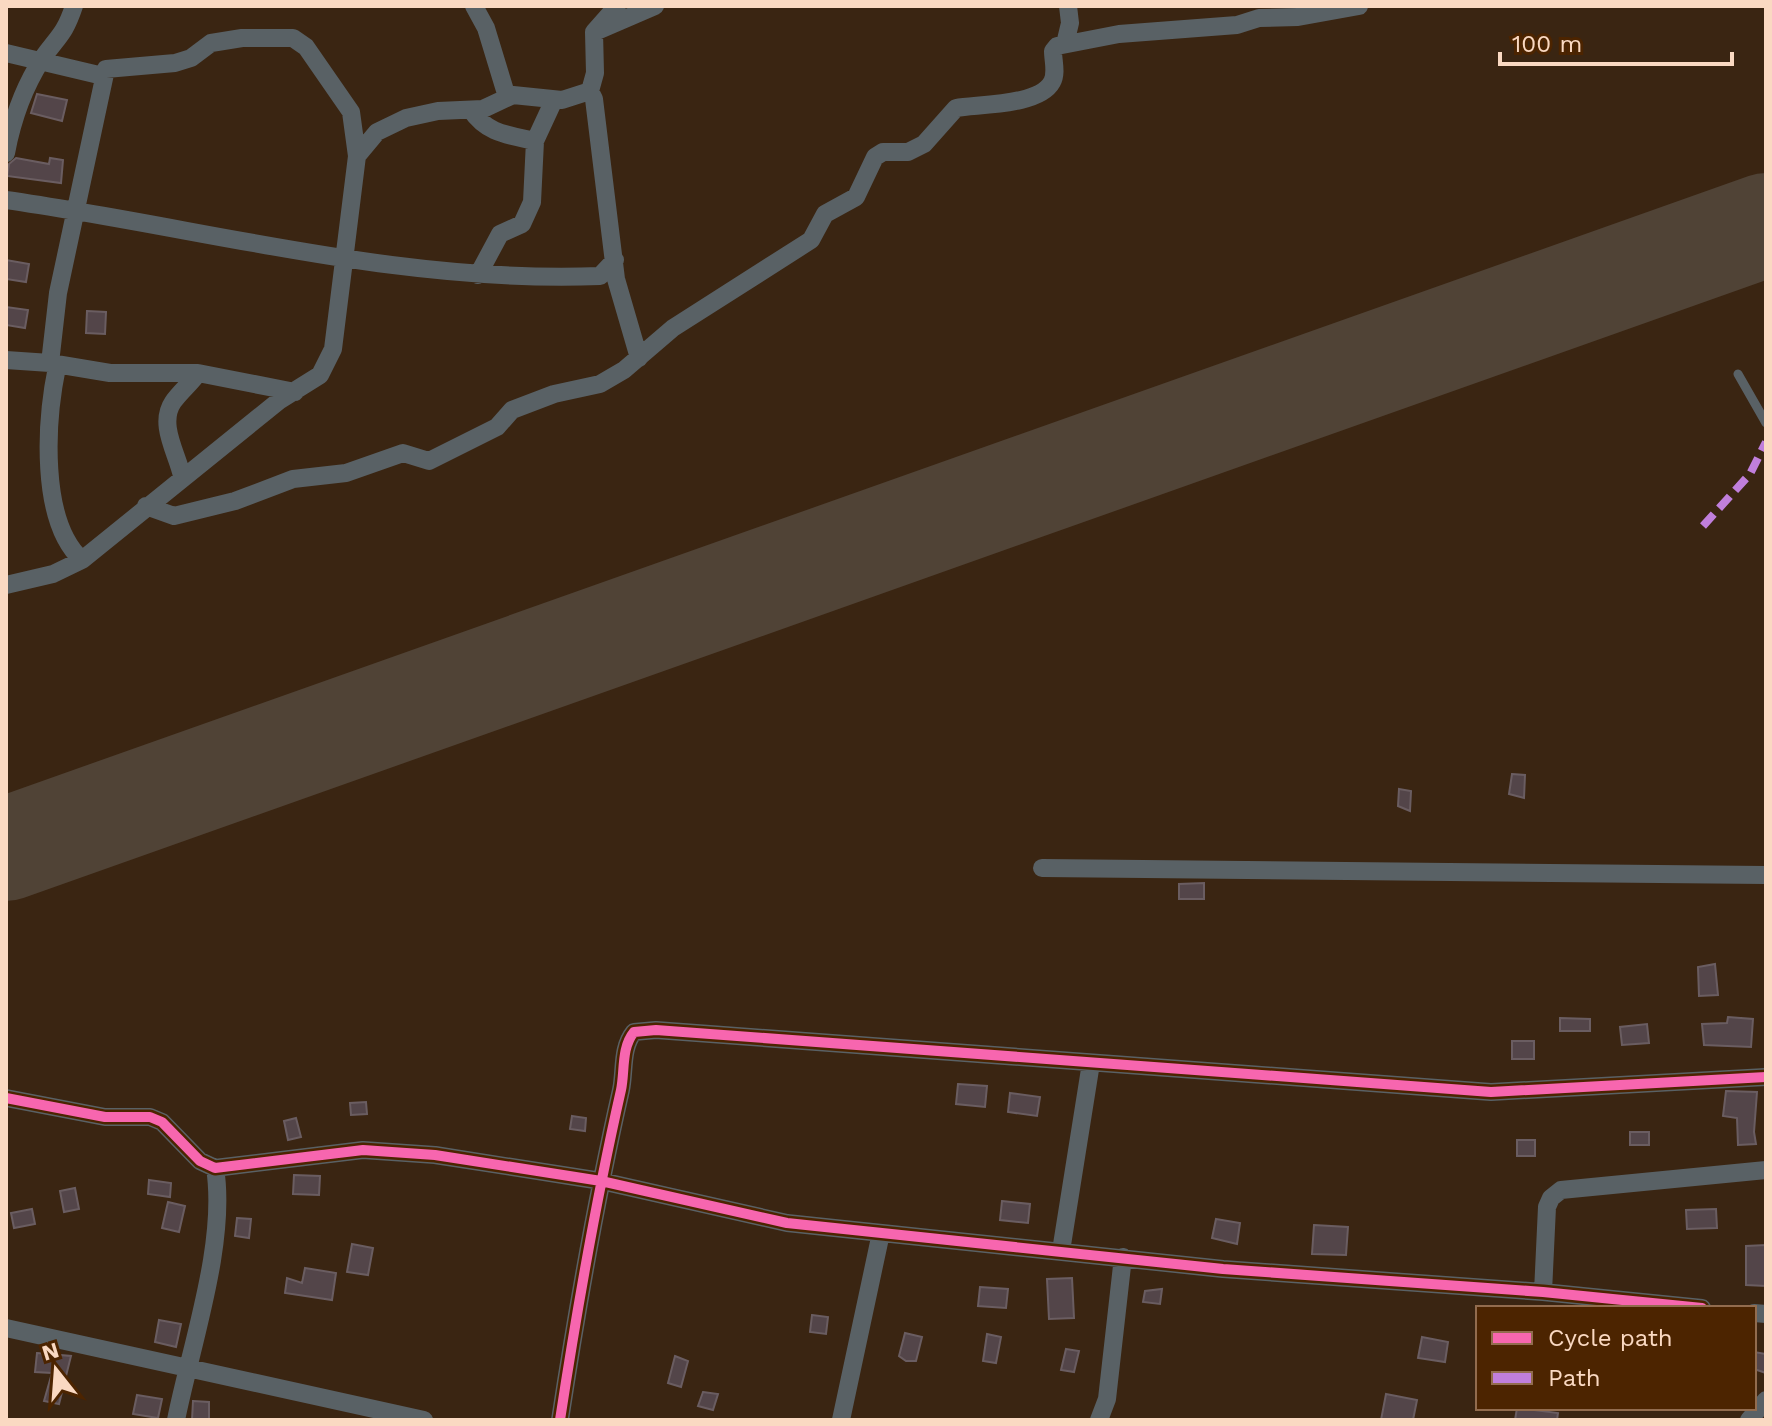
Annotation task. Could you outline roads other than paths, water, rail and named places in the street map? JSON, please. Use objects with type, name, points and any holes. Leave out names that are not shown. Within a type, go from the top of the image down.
[{"type":"street","points":[[6,153],[14,120],[41,61],[62,38],[74,6]]},
{"type":"street","points":[[474,6],[486,28],[507,97]]},
{"type":"street","points":[[617,6],[594,32],[595,73],[590,91],[594,99],[603,193],[615,260],[608,278],[639,358]]},
{"type":"street","points":[[594,32],[655,6]]},
{"type":"street","points":[[1065,44],[1070,23],[1068,6]]},
{"type":"street","points":[[146,506],[174,516],[235,501],[293,479],[346,473],[403,453],[429,461],[497,427],[512,410],[554,394],[600,384],[639,358],[673,328],[811,240],[832,208],[856,197],[875,157],[883,152],[908,152],[924,144],[956,108],[1003,105],[1049,87],[1054,78],[1053,51],[1065,44],[1119,34],[1237,25],[1259,18],[1359,6]]},
{"type":"street","points":[[6,585],[53,574],[82,560],[182,476],[307,385],[329,364],[346,256],[357,156],[351,112],[306,47],[293,38],[242,38],[211,43],[191,58],[175,63],[114,67],[106,69],[103,76],[58,293],[49,454],[53,496],[67,546],[82,560]]},
{"type":"street","points":[[6,53],[103,76]]},
{"type":"street","points":[[357,156],[377,132],[390,124],[423,113],[483,109],[507,97],[554,100],[590,91]]},
{"type":"street","points":[[478,275],[500,234],[522,224],[532,202],[535,141],[554,100]]},
{"type":"street","points":[[471,110],[479,122],[496,133],[535,141]]},
{"type":"street","points":[[6,200],[163,224],[249,243],[383,264],[478,275],[608,278]]},
{"type":"street","points":[[6,360],[110,373],[198,373],[295,392]]},
{"type":"street","points":[[182,476],[167,429],[167,416],[173,402],[198,373]]},
{"type":"street","points":[[1042,868],[1766,875]]},
{"type":"street","points":[[560,1420],[601,1181],[623,1081],[626,1046],[634,1032],[656,1030],[1491,1092],[1766,1077]]},
{"type":"street","points":[[1061,1251],[1091,1063]]},
{"type":"street","points":[[6,1098],[105,1117],[150,1117],[162,1122],[200,1161],[215,1168],[363,1150],[435,1155],[601,1181],[787,1223],[1238,1271],[1543,1292],[1682,1306]]},
{"type":"street","points":[[176,1420],[203,1304],[218,1214],[215,1168]]},
{"type":"street","points":[[1543,1292],[1547,1207],[1551,1198],[1561,1190],[1766,1170]]},
{"type":"street","points":[[841,1420],[881,1233]]},
{"type":"street","points":[[1099,1420],[1107,1399],[1123,1257]]},
{"type":"street","points":[[6,1328],[424,1420]]},
{"type":"street","points":[[1749,1420],[1766,1400]]},
{"type":"lane","points":[[1738,374],[1766,423]]}]
